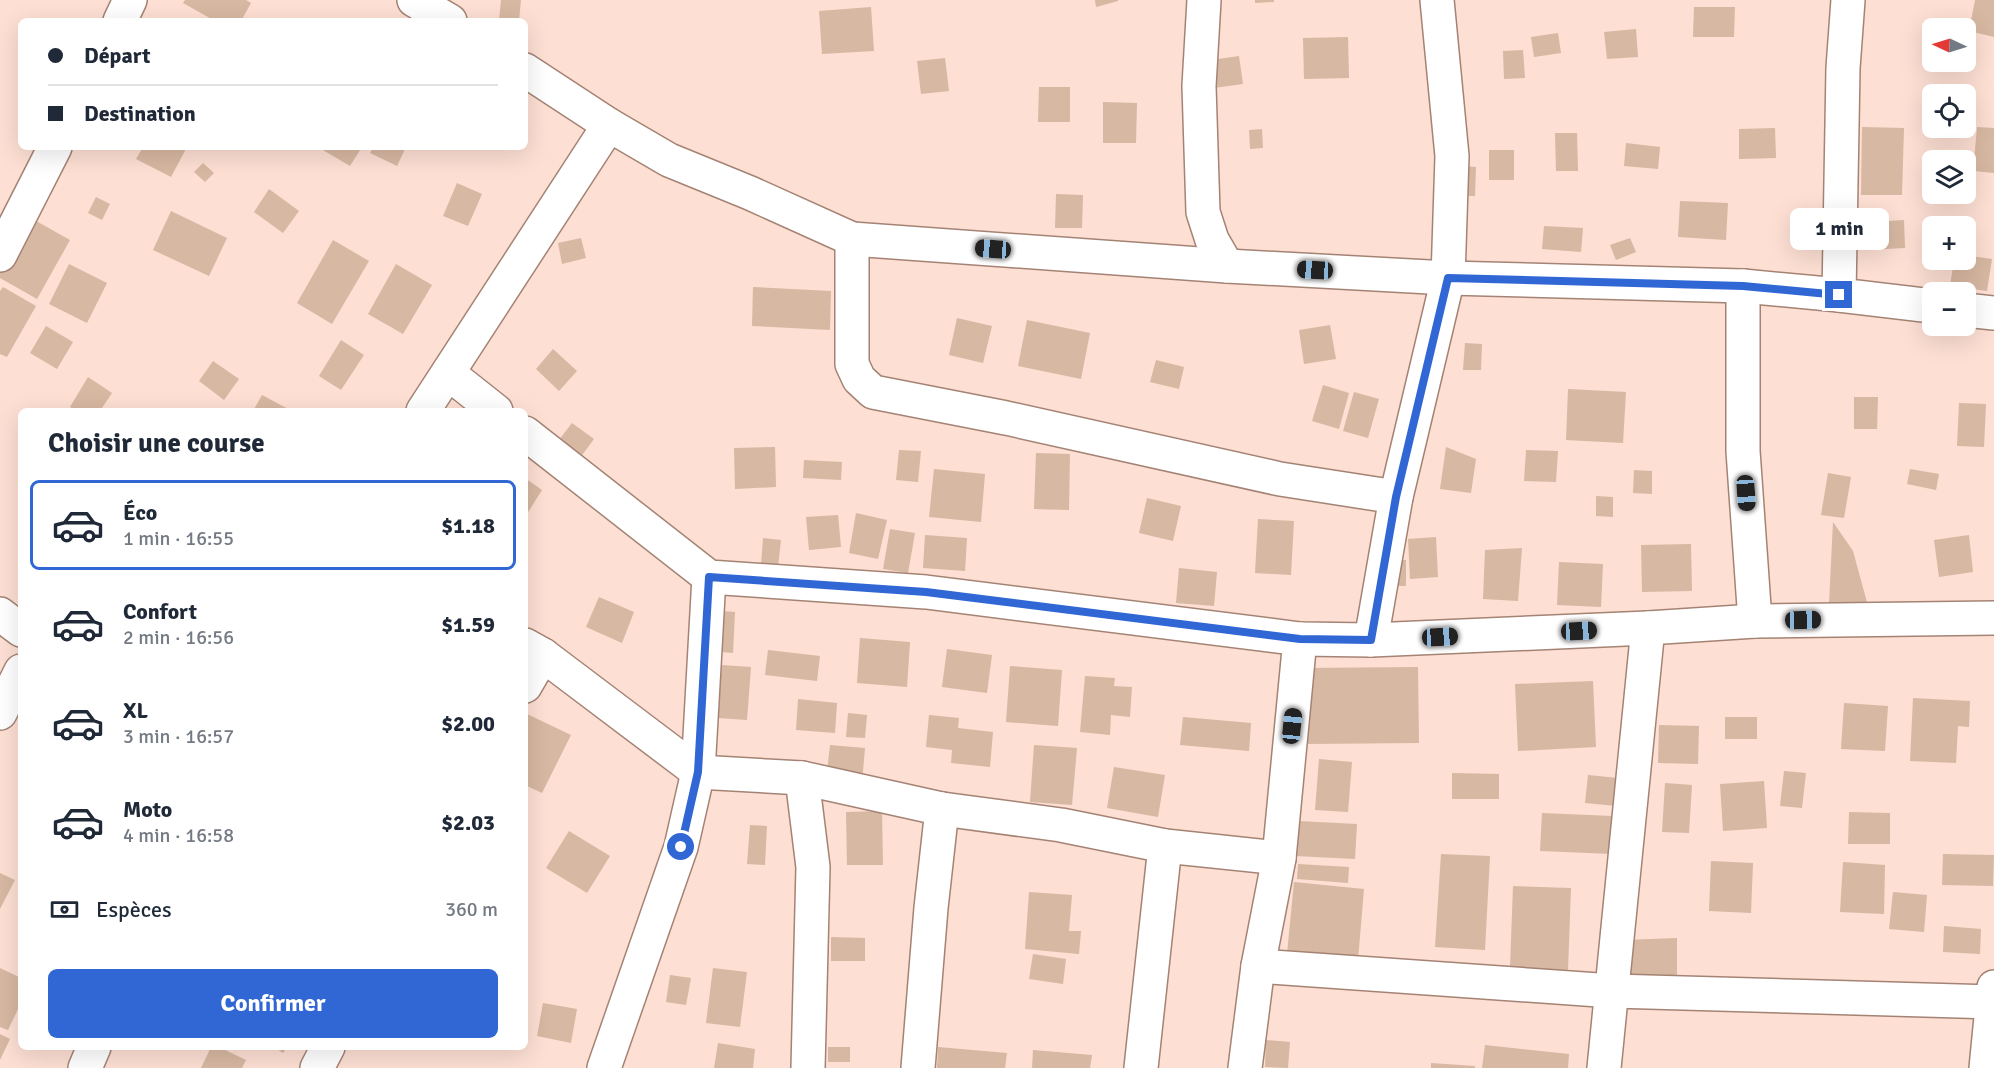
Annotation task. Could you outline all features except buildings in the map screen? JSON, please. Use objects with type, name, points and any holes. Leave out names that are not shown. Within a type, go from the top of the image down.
[{"type":"street","points":[[121,18],[130,0]]},
{"type":"street","points":[[414,0],[445,18]]},
{"type":"street","points":[[1204,0],[1199,86],[1203,212],[1212,240],[1227,266]]},
{"type":"street","points":[[1371,640],[1396,497],[1448,278],[1452,156],[1437,0]]},
{"type":"street","points":[[1839,295],[1843,68],[1848,0]]},
{"type":"street","points":[[528,72],[609,125],[669,160],[750,193],[852,239],[1227,266],[1448,278],[1743,286],[1922,305]]},
{"type":"street","points":[[425,408],[609,125]]},
{"type":"street","points":[[0,255],[53,150]]},
{"type":"street","points":[[852,239],[852,364],[859,379],[873,392],[1006,418],[1280,479],[1396,497]]},
{"type":"street","points":[[1743,286],[1743,451],[1755,621]]},
{"type":"street","points":[[1976,311],[1994,313]]},
{"type":"street","points":[[447,373],[492,408]]},
{"type":"street","points":[[528,435],[709,577],[926,592],[1300,639],[1371,640],[1755,621],[1994,618]]},
{"type":"street","points":[[604,1068],[681,847],[698,772],[709,577]]},
{"type":"street","points":[[0,614],[18,628]]},
{"type":"street","points":[[1604,1068],[1648,628]]},
{"type":"street","points":[[1245,1068],[1258,966],[1279,858],[1300,639]]},
{"type":"street","points":[[528,674],[534,650],[698,772],[802,778],[942,809],[1061,825],[1165,846],[1279,858]]},
{"type":"street","points":[[0,712],[18,677]]},
{"type":"street","points":[[802,778],[813,867],[807,1068]]},
{"type":"street","points":[[918,1068],[931,908],[942,809]]},
{"type":"street","points":[[1141,1068],[1165,846]]},
{"type":"street","points":[[1258,966],[1613,991],[1993,997],[1986,1068]]},
{"type":"street","points":[[85,1068],[93,1050]]},
{"type":"street","points":[[317,1068],[326,1050]]},
{"type":"route","points":[[681,847],[698,772],[709,577],[926,592],[1300,639],[1371,640],[1396,497],[1448,278],[1743,286],[1839,295]]}]
